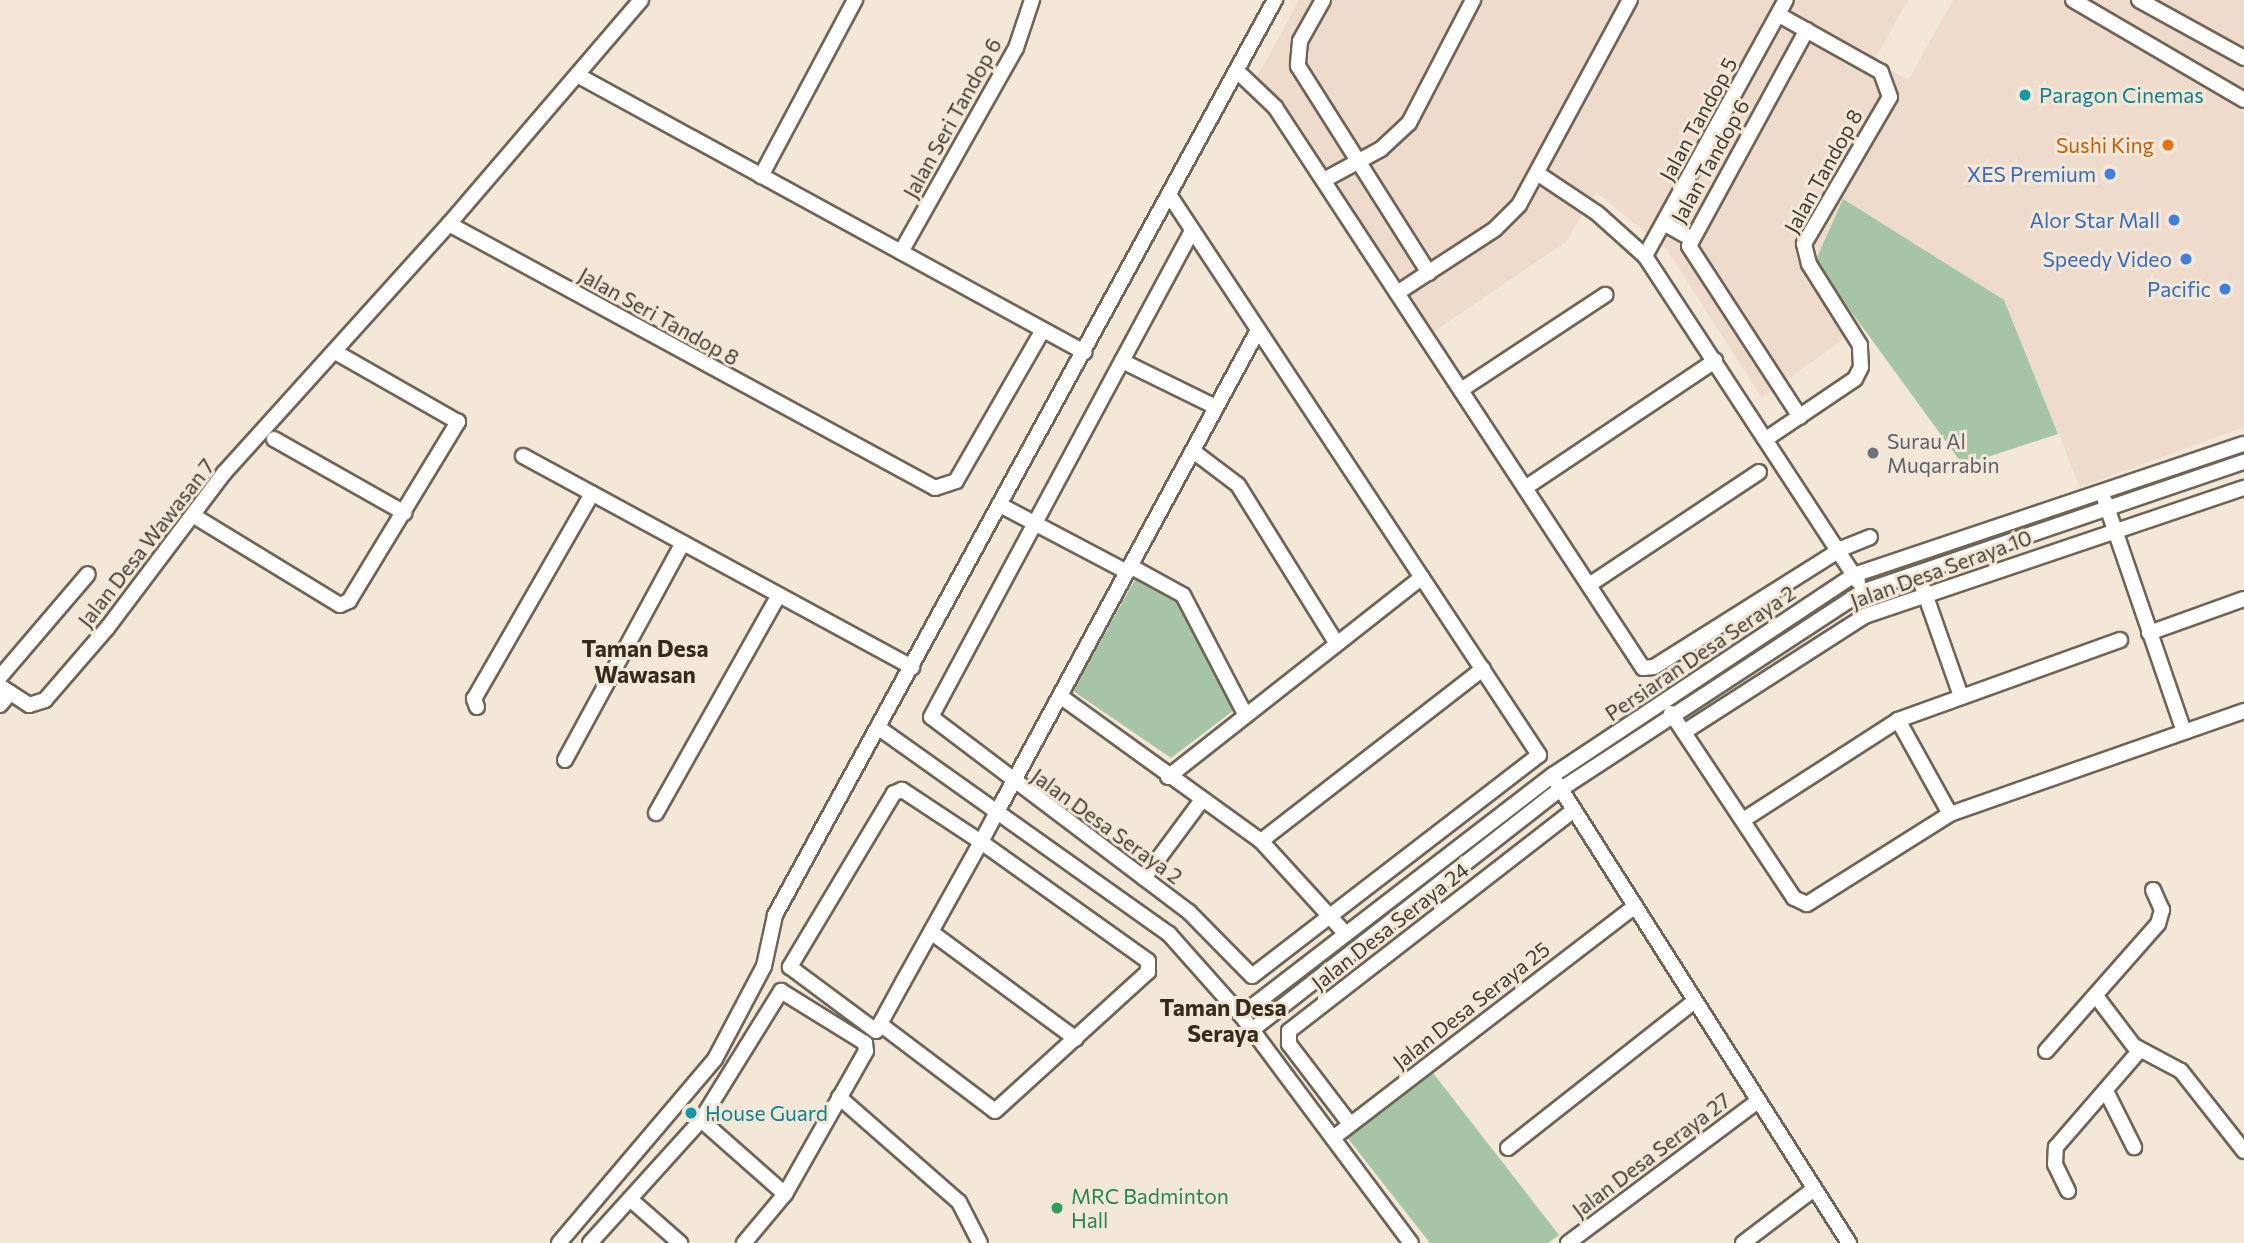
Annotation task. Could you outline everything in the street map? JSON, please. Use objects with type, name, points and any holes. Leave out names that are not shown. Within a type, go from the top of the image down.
[{"type":"street","points":[[199,519],[340,605],[349,601],[458,422],[337,353],[579,76],[641,0]]},
{"type":"street","points":[[761,176],[855,0]]},
{"type":"street","name":"Jalan Seri Tandop 6","points":[[901,252],[1016,48],[1032,0]]},
{"type":"street","points":[[559,1243],[715,1059],[764,966],[775,915],[1275,0]]},
{"type":"street","points":[[1322,0],[1300,41],[1298,66],[1429,273]]},
{"type":"street","points":[[1324,180],[1360,161],[1409,123],[1473,0]]},
{"type":"street","points":[[1397,293],[1509,218],[1537,173],[1630,0]]},
{"type":"street","name":"Jalan Tandop 5","points":[[1645,256],[1786,0]]},
{"type":"street","points":[[2073,0],[2244,100]]},
{"type":"street","points":[[2139,0],[2244,58]]},
{"type":"street","points":[[1779,15],[1807,30]]},
{"type":"street","name":"Jalan Tandop 6","points":[[1800,417],[1691,252],[1690,237],[1807,30]]},
{"type":"street","name":"Jalan Tandop 8","points":[[1800,417],[1855,379],[1861,367],[1860,345],[1808,264],[1804,244],[1890,97],[1881,72],[1807,30]]},
{"type":"street","points":[[1237,71],[1269,99],[1589,585],[1648,670],[1839,550],[1870,537]]},
{"type":"street","points":[[579,76],[1084,352]]},
{"type":"street","points":[[1537,173],[1597,213],[1645,256],[1864,591]]},
{"type":"street","points":[[1170,196],[1539,755],[1332,917]]},
{"type":"street","name":"Jalan Seri Tandop 8","points":[[449,224],[935,488],[956,481],[1043,330]]},
{"type":"street","points":[[1665,224],[1690,237]]},
{"type":"street","points":[[1032,522],[1192,231]]},
{"type":"street","points":[[1461,390],[1605,295]]},
{"type":"street","points":[[880,1024],[991,1111],[1076,1039],[1150,965],[981,842],[898,790],[791,961],[793,971],[876,1031],[981,842],[1258,330]]},
{"type":"street","name":"Jalan Desa Wawasan 7","points":[[5,689],[33,706],[45,700],[108,627],[198,505],[337,353]]},
{"type":"street","points":[[1122,361],[1216,407]]},
{"type":"street","points":[[1525,488],[1715,361]]},
{"type":"street","points":[[1766,439],[1800,417]]},
{"type":"street","points":[[274,439],[405,513]]},
{"type":"street","name":"Persiaran Desa Seraya 2","points":[[1241,1015],[1553,775],[1854,575],[2244,444]]},
{"type":"street","points":[[1192,451],[1238,485],[1337,644]]},
{"type":"street","points":[[523,456],[912,667]]},
{"type":"street","name":"Persiaran Desa Seraya 2","points":[[1252,1030],[1561,789],[1671,713],[1864,591],[2244,462]]},
{"type":"street","points":[[1589,585],[1759,472]]},
{"type":"street","name":"Jalan Desa Seraya 10","points":[[1684,732],[1843,627],[1925,594],[2244,488]]},
{"type":"street","points":[[2103,493],[2184,732]]},
{"type":"street","points":[[477,707],[474,699],[592,494]]},
{"type":"street","points":[[1000,506],[1183,595],[1246,716]]},
{"type":"street","name":"Jalan Desa Seraya 2","points":[[1032,522],[931,717],[1013,783],[1204,925],[1252,976],[1332,917]]},
{"type":"street","points":[[565,760],[683,543]]},
{"type":"street","points":[[0,677],[88,574]]},
{"type":"street","points":[[1917,574],[1961,696]]},
{"type":"street","points":[[1168,777],[1422,577]]},
{"type":"street","points":[[656,813],[779,595]]},
{"type":"street","points":[[2150,634],[2244,600]]},
{"type":"street","points":[[1742,820],[1898,720],[2120,640]]},
{"type":"street","points":[[1261,841],[1483,669]]},
{"type":"street","points":[[0,705],[5,689]]},
{"type":"street","points":[[1060,696],[1168,777],[1261,841],[1345,933]]},
{"type":"street","points":[[1671,713],[1794,898],[1807,904],[1950,814],[2244,712]]},
{"type":"street","points":[[1898,720],[1950,814]]},
{"type":"street","points":[[879,728],[1169,934],[1241,1015],[1410,1243]]},
{"type":"street","points":[[1553,775],[1849,1243]]},
{"type":"street","points":[[1144,878],[1202,800]]},
{"type":"street","name":"Jalan Desa Seraya 24","points":[[1350,1124],[1289,1044],[1289,1031],[1574,810]]},
{"type":"street","points":[[2046,1051],[2162,917],[2153,890]]},
{"type":"street","name":"Jalan Desa Seraya 25","points":[[1333,1138],[1635,906]]},
{"type":"street","points":[[931,932],[1076,1039]]},
{"type":"street","points":[[590,1243],[701,1120],[781,991],[865,1043],[866,1051],[785,1194],[744,1243]]},
{"type":"street","points":[[2096,996],[2140,1051],[2181,1072],[2244,1151]]},
{"type":"street","points":[[1508,1148],[1695,1001]]},
{"type":"street","points":[[2068,1191],[2055,1164],[2056,1147],[2140,1051]]},
{"type":"street","points":[[2106,1091],[2134,1147]]},
{"type":"street","points":[[839,1097],[959,1202],[980,1243]]},
{"type":"street","name":"Jalan Desa Seraya 27","points":[[1568,1243],[1758,1101]]},
{"type":"street","points":[[701,1120],[785,1194]]},
{"type":"street","points":[[1743,1243],[1814,1189]]},
{"type":"street","points":[[630,1199],[680,1243]]},
{"type":"shaded area","points":[[1299,0],[1908,0],[1874,61],[1908,80],[1953,0],[2244,0],[2244,427],[2080,487],[2004,300],[1815,262],[1862,326],[1762,398],[1667,250],[1596,192],[1566,242],[1420,341],[1251,88]]},
{"type":"green space","points":[[1843,199],[2004,300],[2058,434],[1963,465],[1815,262]]},
{"type":"green space","points":[[1137,576],[1180,599],[1242,704],[1171,758],[1073,691]]},
{"type":"green space","points":[[1433,1073],[1559,1235],[1548,1243],[1430,1243],[1346,1136]]},
{"type":"place","name":"Paragon Cinemas","points":[[2025,95]]},
{"type":"place","name":"Sushi King","points":[[2168,145]]},
{"type":"place","name":"XES Premium","points":[[2110,174]]},
{"type":"place","name":"Alor Star Mall","points":[[2174,220]]},
{"type":"place","name":"Speedy Video","points":[[2186,259]]},
{"type":"place","name":"Pacific","points":[[2225,289]]},
{"type":"place","name":"Surau Al Muqarrabin","points":[[1873,453]]},
{"type":"place","name":"House Guard","points":[[691,1113]]},
{"type":"place","name":"MRC Badminton Hall","points":[[1057,1208]]},
{"type":"district","name":"Taman Desa Wawasan","points":[[645,661]]},
{"type":"district","name":"Taman Desa Seraya","points":[[1223,1020]]}]
